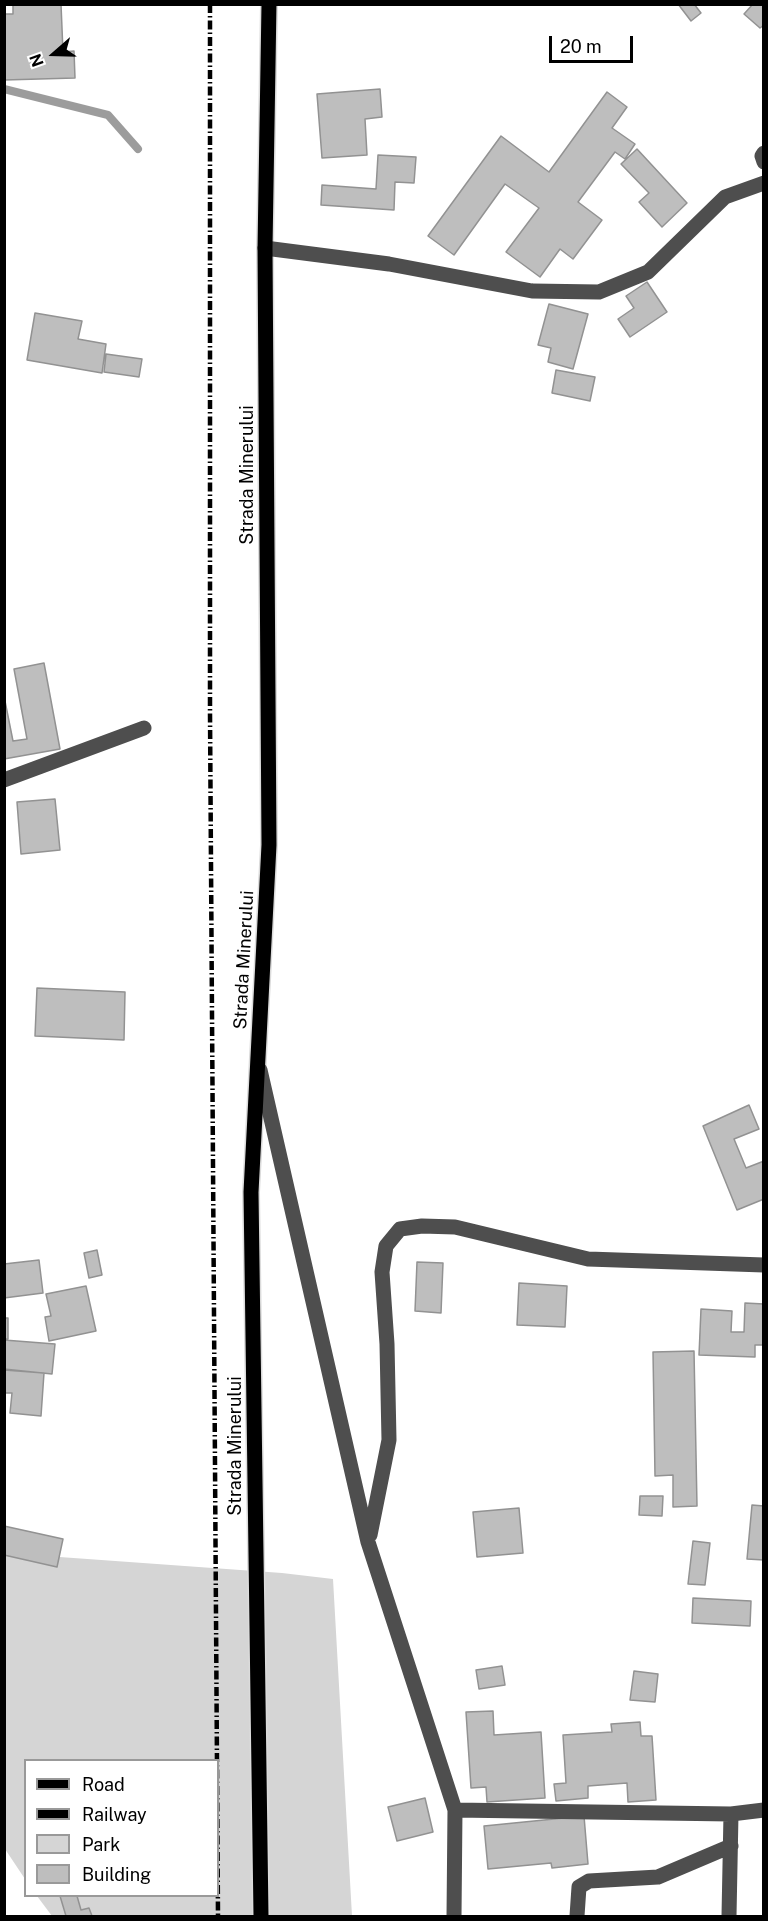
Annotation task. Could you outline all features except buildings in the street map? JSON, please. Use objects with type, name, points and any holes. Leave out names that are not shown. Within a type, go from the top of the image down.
[{"type":"main road","name":"Strada Minerului","points":[[261,1917],[251,1192],[269,845],[265,248],[269,4]]},
{"type":"street","points":[[764,153],[762,156],[764,162]]},
{"type":"street","points":[[265,248],[389,264],[532,291],[599,292],[648,272],[725,197],[764,183]]},
{"type":"street","points":[[4,780],[144,728]]},
{"type":"street","points":[[258,1064],[369,1542],[455,1810],[454,1917]]},
{"type":"street","points":[[369,1542],[389,1440],[387,1344],[382,1272],[386,1246],[400,1229],[422,1226],[455,1227],[588,1259],[764,1265]]},
{"type":"street","points":[[455,1810],[731,1814],[764,1810]]},
{"type":"street","points":[[729,1917],[731,1814]]},
{"type":"street","points":[[577,1917],[579,1887],[589,1881],[657,1877],[731,1846]]},
{"type":"green space","points":[[4,1553],[282,1573],[333,1579],[352,1916],[52,1916],[38,1897],[219,1897],[219,1759],[24,1759],[24,1878],[5,1849]]},
{"type":"waterway","points":[[4,89],[108,115],[138,149]]},
{"type":"railway","points":[[210,4],[210,713],[217,1759]]},
{"type":"railway","points":[[218,1897],[218,1916]]}]
